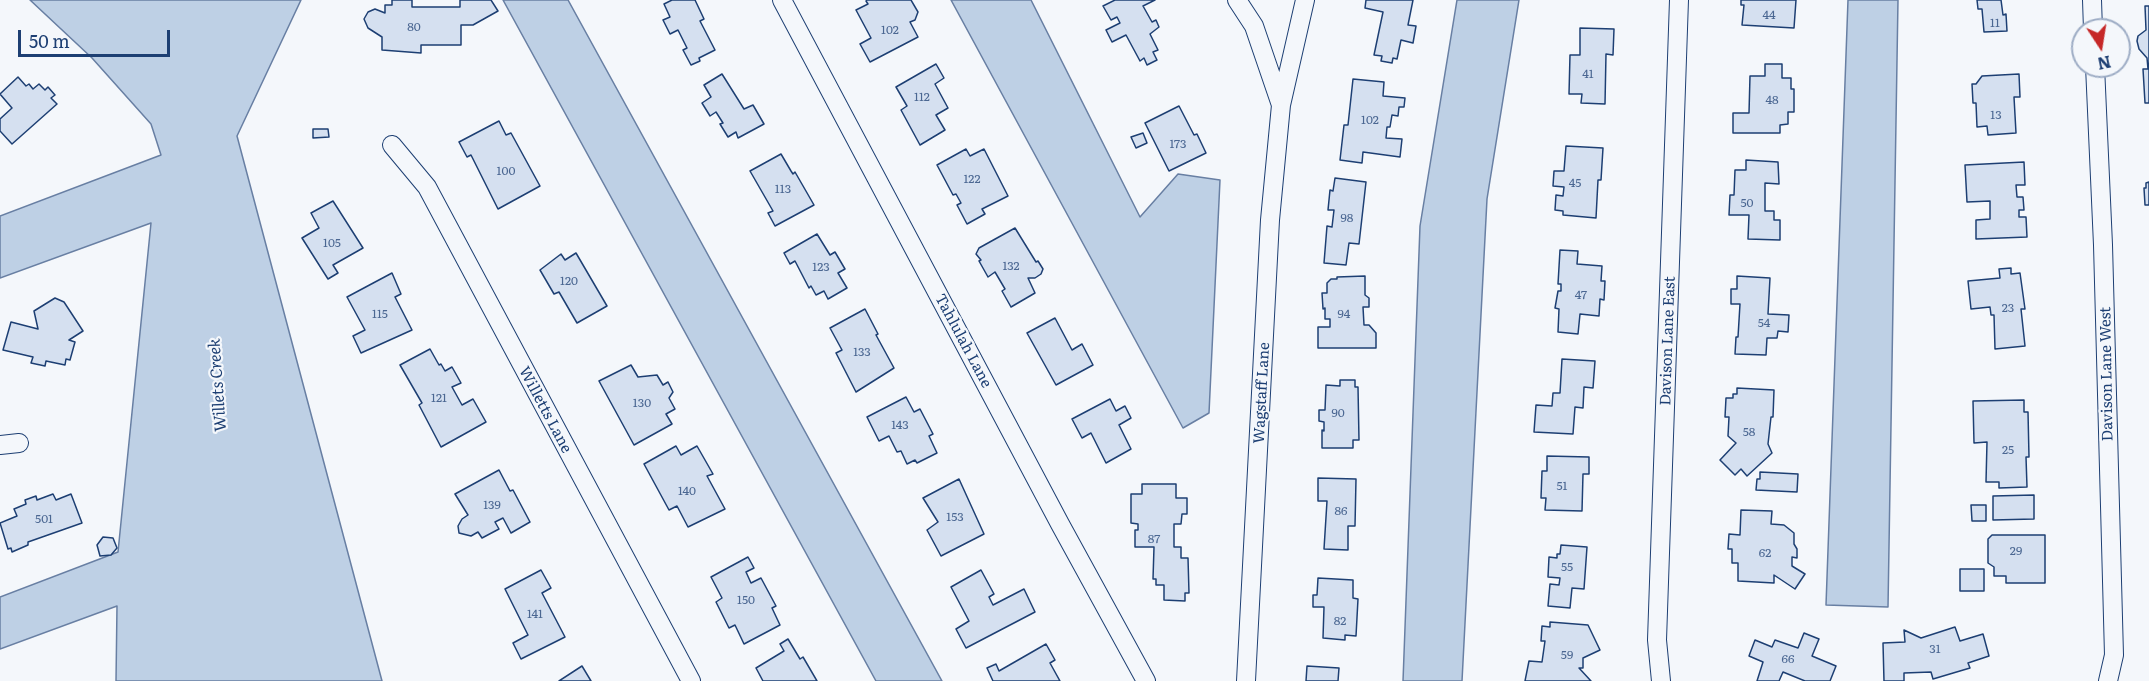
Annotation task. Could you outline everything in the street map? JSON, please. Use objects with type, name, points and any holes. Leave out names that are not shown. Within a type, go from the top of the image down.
[{"type":"street","name":"Tahlulah Lane","points":[[782,0],[1060,524],[1146,681]]},
{"type":"street","name":"Wagstaff Lane","points":[[1237,0],[1254,26],[1281,105]]},
{"type":"street","name":"Wagstaff Lane","points":[[1246,681],[1270,220],[1281,105],[1305,0]]},
{"type":"street","name":"Davison Lane East","points":[[1661,681],[1658,628],[1680,0]]},
{"type":"street","points":[[2092,0],[2093,18]]},
{"type":"street","name":"Davison Lane West","points":[[2096,78],[2103,245],[2114,655],[2108,681]]},
{"type":"street","name":"Willetts Lane","points":[[392,145],[427,187],[691,681]]},
{"type":"street","points":[[0,445],[20,443]]},
{"type":"water","name":"Willets Creek","points":[[30,0],[301,0],[237,136],[382,681],[116,681],[117,606],[0,649],[0,597],[118,552],[151,223],[0,278],[0,216],[161,155],[151,124],[92,58]]},
{"type":"water","points":[[503,0],[568,0],[942,681],[876,681]]},
{"type":"water","points":[[951,0],[1031,0],[1140,217],[1178,174],[1220,180],[1209,413],[1183,428]]},
{"type":"water","points":[[1457,0],[1519,0],[1487,199],[1462,681],[1403,681],[1420,226]]},
{"type":"water","points":[[1848,0],[1898,0],[1888,607],[1826,605]]},
{"type":"building","points":[[392,0],[412,0],[412,7],[460,7],[460,0],[491,0],[498,11],[473,25],[461,25],[461,45],[421,45],[421,53],[382,50],[382,37],[368,28],[364,19],[368,12],[375,9],[385,13],[385,5],[392,5]]},
{"type":"building","points":[[672,0],[695,0],[704,19],[700,21],[715,50],[691,65],[683,50],[687,48],[678,30],[670,34],[663,20],[670,17],[664,4]]},
{"type":"building","points":[[867,0],[911,0],[918,12],[915,20],[910,22],[918,37],[870,62],[860,44],[871,38],[856,10],[868,4]]},
{"type":"building","points":[[1115,0],[1155,0],[1143,6],[1152,22],[1156,20],[1159,27],[1150,34],[1158,50],[1153,52],[1157,60],[1147,65],[1144,58],[1140,61],[1126,35],[1112,42],[1106,30],[1120,23],[1117,17],[1111,20],[1103,6]]},
{"type":"building","points":[[1366,0],[1413,0],[1408,25],[1416,26],[1413,43],[1401,40],[1397,59],[1393,58],[1392,63],[1381,61],[1382,56],[1374,55],[1383,12],[1365,8]]},
{"type":"building","points":[[1741,0],[1796,0],[1794,28],[1742,25],[1744,5],[1741,5]]},
{"type":"building","points":[[1977,0],[2001,0],[2003,15],[2006,14],[2007,31],[1984,32],[1982,9],[1978,9]]},
{"type":"building","points":[[2145,6],[2149,6],[2149,103],[2145,103],[2143,69],[2148,69],[2147,58],[2139,49],[2137,41],[2138,36],[2146,30]]},
{"type":"building","points":[[1580,28],[1614,29],[1613,55],[1606,54],[1605,104],[1581,103],[1582,94],[1569,94],[1570,55],[1580,55]]},
{"type":"building","points":[[936,64],[944,78],[935,84],[948,108],[936,115],[945,130],[920,145],[901,110],[907,106],[896,87]]},
{"type":"building","points":[[1765,64],[1782,64],[1782,78],[1791,78],[1791,89],[1794,89],[1794,112],[1788,112],[1788,124],[1780,125],[1780,133],[1733,133],[1733,113],[1749,113],[1750,76],[1765,76]]},
{"type":"building","points":[[722,74],[744,109],[753,105],[764,124],[738,138],[736,132],[728,137],[716,112],[710,116],[702,103],[711,97],[704,85]]},
{"type":"building","points":[[2019,74],[2020,97],[2014,97],[2016,133],[1988,135],[1987,126],[1977,127],[1972,84],[1976,84],[1982,76]]},
{"type":"building","points":[[18,77],[26,86],[29,84],[33,89],[39,84],[45,90],[48,87],[55,95],[51,98],[57,104],[12,144],[0,131],[0,119],[12,108],[0,94]]},
{"type":"building","points":[[1353,79],[1384,82],[1383,96],[1405,98],[1404,107],[1399,107],[1398,116],[1392,115],[1390,127],[1387,127],[1386,138],[1402,139],[1400,157],[1363,152],[1362,163],[1340,160],[1344,125],[1348,125]]},
{"type":"building","points":[[1179,106],[1206,153],[1169,171],[1145,123]]},
{"type":"building","points":[[499,121],[506,135],[511,133],[540,186],[498,209],[471,155],[467,157],[459,142]]},
{"type":"building","points":[[313,129],[328,129],[329,137],[313,138]]},
{"type":"building","points":[[1143,133],[1147,143],[1136,148],[1131,137]]},
{"type":"building","points":[[1566,146],[1603,148],[1596,218],[1563,215],[1563,211],[1555,210],[1556,195],[1563,196],[1564,187],[1553,186],[1554,171],[1564,171]]},
{"type":"building","points":[[966,149],[970,156],[984,149],[1008,196],[982,209],[985,214],[967,224],[957,205],[961,203],[956,194],[953,195],[937,165]]},
{"type":"building","points":[[781,154],[793,174],[795,172],[814,205],[775,226],[768,213],[773,211],[750,171]]},
{"type":"building","points":[[1746,160],[1778,162],[1779,184],[1765,183],[1765,211],[1774,211],[1774,220],[1780,220],[1780,240],[1748,239],[1749,215],[1729,215],[1730,195],[1734,195],[1735,170],[1746,170]]},
{"type":"building","points":[[2024,162],[2025,185],[2016,185],[2017,197],[2023,197],[2024,210],[2019,210],[2019,217],[2026,217],[2027,237],[1976,239],[1976,220],[1990,219],[1990,201],[1967,202],[1965,165]]},
{"type":"building","points":[[1335,178],[1366,182],[1359,244],[1349,243],[1346,265],[1324,263],[1327,226],[1332,227],[1334,210],[1328,210],[1330,190],[1333,191]]},
{"type":"building","points":[[2149,182],[2149,205],[2145,205],[2144,188]]},
{"type":"building","points":[[333,201],[363,248],[333,265],[338,273],[328,279],[302,238],[319,228],[311,213]]},
{"type":"building","points":[[1015,228],[1036,262],[1038,261],[1043,269],[1041,274],[1035,278],[1028,278],[1035,293],[1011,307],[1002,291],[1005,289],[995,272],[988,277],[976,254],[979,248]]},
{"type":"building","points":[[817,234],[830,255],[835,252],[845,269],[838,273],[847,288],[828,299],[824,291],[816,295],[811,286],[809,288],[795,261],[790,264],[784,253]]},
{"type":"building","points":[[1560,250],[1578,251],[1577,264],[1602,266],[1601,281],[1605,281],[1604,300],[1600,299],[1599,316],[1580,314],[1578,334],[1558,332],[1559,309],[1555,308],[1558,291],[1561,291],[1561,284],[1558,284]]},
{"type":"building","points":[[576,253],[607,306],[577,323],[559,292],[554,294],[540,270],[561,254],[565,260]]},
{"type":"building","points":[[2011,268],[2011,274],[2020,273],[2025,309],[2021,309],[2025,346],[1995,349],[1994,315],[1991,315],[1990,307],[1971,309],[1968,281],[2000,278],[1999,269]]},
{"type":"building","points":[[392,273],[401,294],[395,297],[412,330],[361,353],[353,336],[365,330],[347,297]]},
{"type":"building","points":[[1365,276],[1365,295],[1369,298],[1369,307],[1363,307],[1364,325],[1369,325],[1376,333],[1376,348],[1318,348],[1318,327],[1330,327],[1330,319],[1325,319],[1325,308],[1323,309],[1322,293],[1327,293],[1327,283],[1337,277]]},
{"type":"building","points":[[1737,276],[1770,278],[1768,314],[1789,315],[1788,332],[1778,331],[1777,338],[1767,338],[1766,355],[1735,354],[1740,304],[1731,304],[1731,289],[1737,289]]},
{"type":"building","points":[[55,298],[64,302],[83,331],[69,340],[75,342],[70,360],[66,359],[65,365],[46,361],[45,366],[31,363],[33,357],[3,350],[11,322],[38,329],[34,311]]},
{"type":"building","points":[[865,309],[894,368],[856,392],[836,353],[842,350],[830,328]]},
{"type":"building","points":[[1055,318],[1072,350],[1082,344],[1093,365],[1056,385],[1027,333]]},
{"type":"building","points":[[430,349],[445,371],[452,367],[461,383],[452,387],[462,405],[473,399],[486,422],[441,447],[419,405],[422,403],[400,365]]},
{"type":"building","points":[[1562,359],[1595,361],[1593,388],[1584,387],[1583,408],[1575,407],[1573,434],[1534,432],[1536,405],[1552,406],[1553,393],[1560,393]]},
{"type":"building","points":[[631,365],[638,377],[657,375],[663,385],[668,382],[673,392],[669,398],[675,409],[666,414],[672,424],[634,445],[599,381]]},
{"type":"building","points":[[1340,380],[1355,380],[1355,387],[1358,387],[1359,440],[1353,440],[1353,448],[1322,448],[1324,422],[1319,421],[1319,410],[1325,410],[1326,385],[1340,386]]},
{"type":"building","points":[[1737,388],[1774,390],[1773,417],[1771,417],[1768,444],[1772,453],[1747,476],[1741,469],[1735,475],[1720,460],[1736,443],[1728,436],[1729,417],[1725,417],[1726,398],[1733,398],[1733,394],[1737,394]]},
{"type":"building","points":[[906,397],[914,412],[920,409],[933,434],[929,436],[937,453],[917,463],[915,460],[907,464],[901,451],[897,452],[889,436],[879,441],[867,417]]},
{"type":"building","points":[[1110,399],[1116,411],[1125,406],[1131,418],[1119,425],[1131,449],[1106,463],[1091,433],[1082,438],[1072,419]]},
{"type":"building","points":[[2024,400],[2024,412],[2028,412],[2027,487],[1999,488],[1999,482],[1986,482],[1987,442],[1974,443],[1973,401]]},
{"type":"building","points":[[676,446],[681,455],[697,446],[713,474],[707,476],[725,509],[688,527],[677,506],[669,510],[644,464]]},
{"type":"building","points":[[1547,456],[1589,457],[1589,474],[1583,474],[1582,511],[1545,510],[1546,498],[1541,498],[1542,471],[1547,471]]},
{"type":"building","points":[[499,470],[530,522],[511,533],[503,518],[495,522],[499,529],[482,538],[478,532],[471,536],[459,533],[458,526],[468,515],[455,494]]},
{"type":"building","points":[[1760,472],[1798,474],[1797,492],[1756,490]]},
{"type":"building","points":[[1318,478],[1356,479],[1355,526],[1348,526],[1348,550],[1324,549],[1327,501],[1318,501]]},
{"type":"building","points":[[959,479],[984,534],[941,556],[927,530],[938,522],[923,498]]},
{"type":"building","points":[[1142,484],[1176,484],[1176,498],[1187,498],[1187,514],[1182,514],[1181,524],[1174,524],[1174,547],[1181,547],[1181,558],[1188,558],[1189,593],[1185,593],[1185,601],[1164,600],[1164,585],[1156,585],[1156,579],[1153,579],[1154,547],[1135,547],[1135,530],[1138,530],[1138,524],[1131,523],[1131,494],[1142,494]]},
{"type":"building","points":[[53,494],[56,500],[71,494],[82,523],[28,542],[28,545],[12,552],[11,548],[8,549],[0,523],[17,516],[14,509],[26,504],[25,500],[36,496],[37,500]]},
{"type":"building","points":[[2034,495],[2034,519],[1993,520],[1993,496]]},
{"type":"building","points":[[1971,505],[1986,505],[1986,521],[1972,521]]},
{"type":"building","points":[[1741,510],[1772,511],[1771,524],[1784,525],[1794,533],[1797,558],[1792,557],[1792,566],[1805,574],[1795,589],[1774,575],[1774,583],[1738,581],[1738,563],[1732,563],[1732,549],[1728,549],[1729,534],[1740,535]]},
{"type":"building","points":[[1992,535],[2045,535],[2045,583],[2006,583],[2006,576],[1994,576],[1994,567],[1988,563],[1988,539]]},
{"type":"building","points":[[103,537],[113,538],[117,548],[111,555],[100,556],[97,545]]},
{"type":"building","points":[[1561,545],[1587,547],[1584,589],[1572,588],[1570,608],[1548,606],[1550,584],[1559,585],[1560,578],[1548,577],[1549,557],[1557,558]]},
{"type":"building","points":[[748,557],[754,568],[746,572],[751,583],[761,578],[776,606],[772,608],[780,625],[744,644],[735,625],[729,628],[716,602],[722,598],[711,577]]},
{"type":"building","points":[[1960,569],[1984,569],[1984,591],[1960,591]]},
{"type":"building","points":[[541,570],[551,588],[542,593],[565,637],[521,659],[513,643],[528,635],[505,589]]},
{"type":"building","points":[[981,570],[994,594],[989,597],[993,605],[1024,589],[1035,612],[966,648],[956,629],[969,621],[951,587]]},
{"type":"building","points":[[1318,578],[1353,580],[1353,598],[1358,599],[1356,636],[1345,635],[1345,640],[1323,638],[1324,607],[1313,607],[1313,595],[1317,595]]},
{"type":"building","points":[[1550,622],[1588,625],[1600,650],[1583,658],[1583,668],[1579,668],[1591,681],[1525,681],[1529,661],[1542,662],[1545,641],[1541,641],[1542,626],[1550,627]]},
{"type":"building","points":[[1955,627],[1960,641],[1983,634],[1989,656],[1968,663],[1970,668],[1933,679],[1931,672],[1904,673],[1904,681],[1884,681],[1883,643],[1905,642],[1904,630],[1921,638]]},
{"type":"building","points":[[1804,633],[1819,639],[1812,656],[1836,666],[1830,681],[1805,681],[1783,672],[1779,681],[1757,681],[1763,662],[1749,656],[1755,640],[1772,647],[1775,640],[1798,648]]},
{"type":"building","points":[[788,639],[800,659],[803,657],[817,681],[763,681],[756,668],[784,651],[780,644]]},
{"type":"building","points":[[1046,644],[1055,660],[1050,663],[1060,681],[993,681],[987,668],[996,664],[999,671]]},
{"type":"building","points":[[582,666],[591,681],[559,681]]},
{"type":"building","points":[[1307,666],[1339,668],[1338,681],[1306,681]]}]
